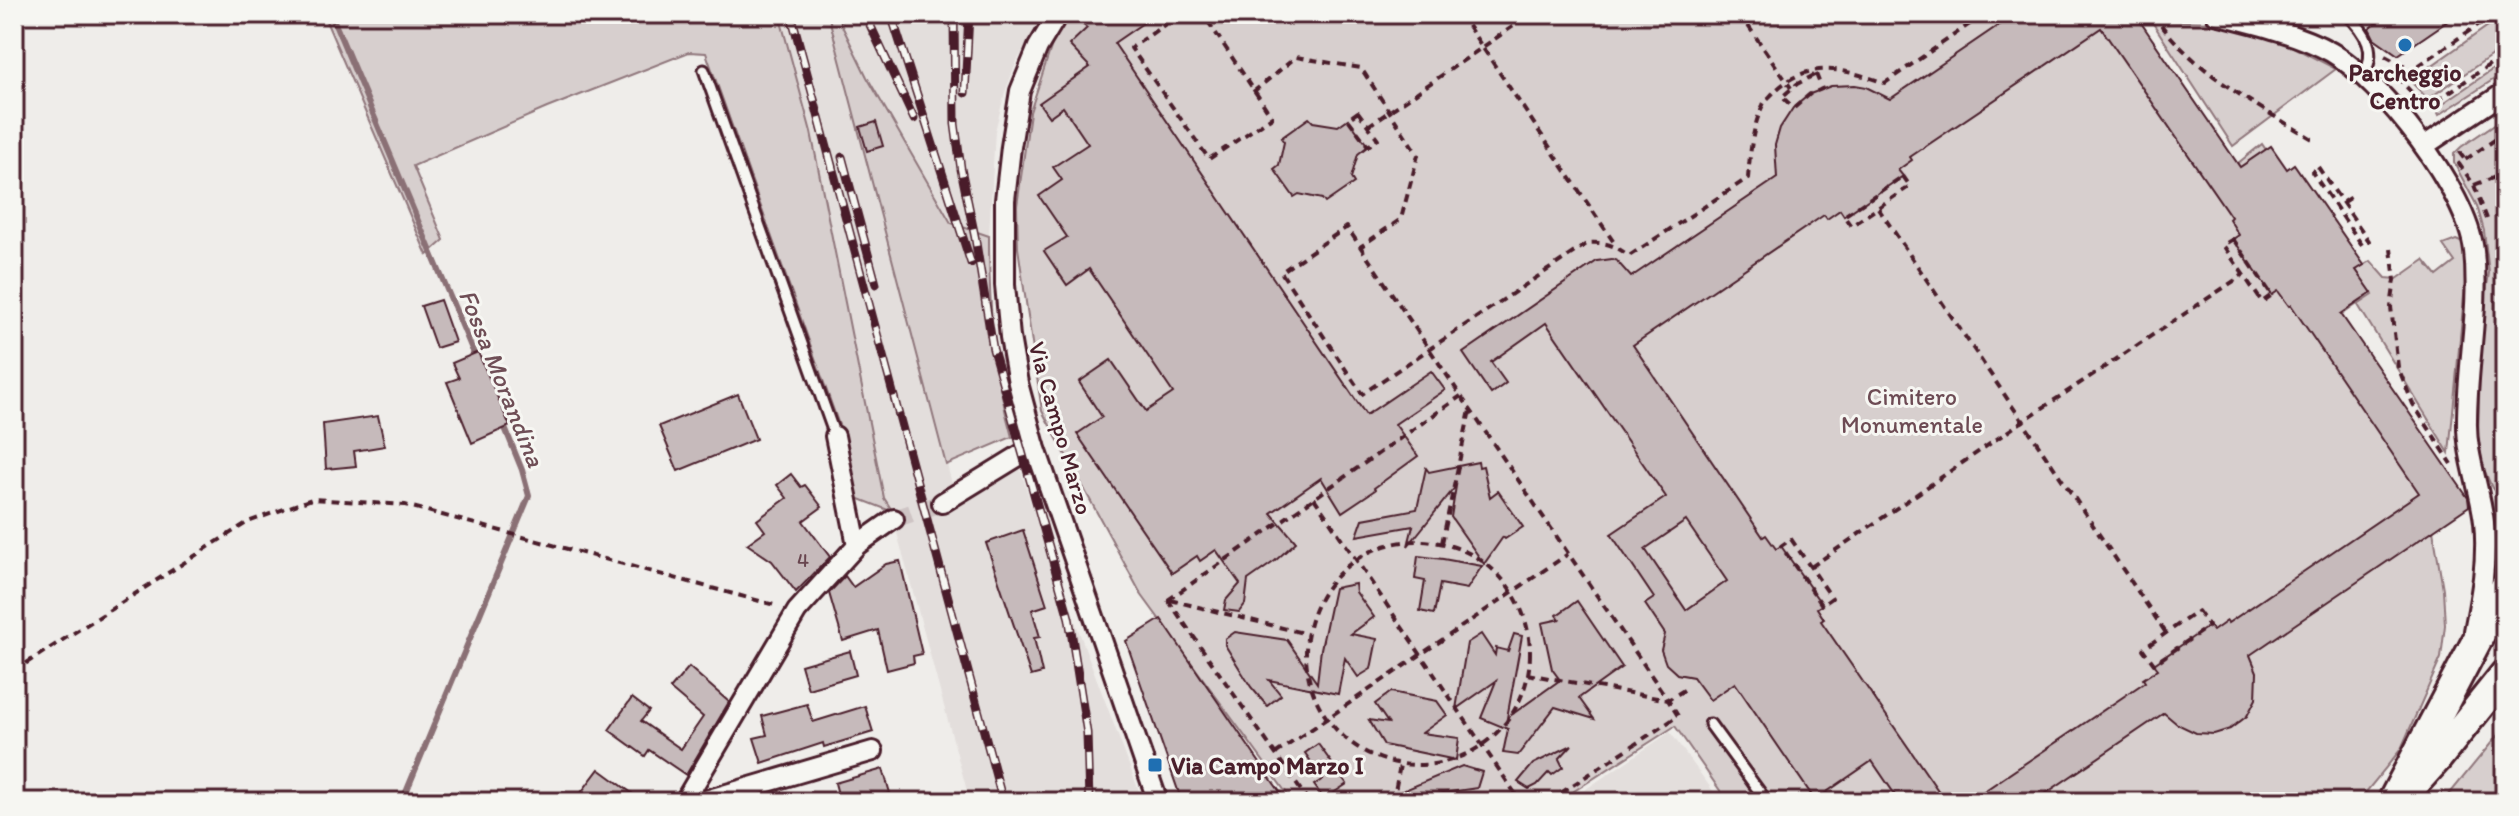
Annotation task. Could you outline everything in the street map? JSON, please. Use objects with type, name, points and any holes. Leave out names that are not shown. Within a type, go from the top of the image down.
[{"type":"main road","points":[[2395,802],[2421,744],[2505,587]]},
{"type":"main road","points":[[2395,802],[2436,760],[2505,674]]},
{"type":"street","name":"Via Campo Marzo","points":[[1058,14],[1038,47],[1020,91],[1011,147],[1005,200],[1005,285],[1010,337],[1018,383],[1035,446],[1158,802]]},
{"type":"street","points":[[2216,14],[2267,27],[2330,51],[2363,76],[2424,146],[2460,207],[2473,246],[2476,272],[2467,422],[2470,458],[2484,521],[2485,552],[2483,590],[2467,661]]},
{"type":"street","points":[[2424,146],[2505,92]]},
{"type":"street","points":[[835,436],[857,545]]},
{"type":"street","points":[[942,503],[1035,446]]},
{"type":"street","points":[[684,802],[797,611],[857,545],[894,519]]},
{"type":"street","points":[[695,783],[704,802],[873,751]]},
{"type":"lane","points":[[2347,14],[2367,34],[2369,67],[2363,76]]},
{"type":"lane","points":[[704,70],[835,436]]},
{"type":"lane","points":[[1710,724],[1767,802]]},
{"type":"path","points":[[1180,14],[1131,48],[1209,159],[1272,117],[1203,14]]},
{"type":"path","points":[[1460,14],[1617,246],[1629,256],[1748,178],[1752,137],[1764,102],[1786,81],[1820,69],[1844,70],[1885,83],[1984,14]]},
{"type":"path","points":[[1368,126],[1531,14]]},
{"type":"path","points":[[1740,14],[1791,89]]},
{"type":"path","points":[[2153,14],[2165,31],[2218,81],[2314,140]]},
{"type":"path","points":[[2432,114],[2399,79],[2494,14]]},
{"type":"path","points":[[2379,53],[2411,70]]},
{"type":"path","points":[[2426,108],[2505,54]]},
{"type":"path","points":[[1253,92],[1296,57],[1361,68],[1418,155],[1401,219],[1360,247]]},
{"type":"path","points":[[1816,74],[1822,89],[1810,94],[1794,108],[1782,97],[1791,89],[1816,74]]},
{"type":"path","points":[[1358,112],[1368,126],[1378,139],[1368,146],[1348,119],[1358,112]]},
{"type":"path","points":[[2459,152],[2465,160]]},
{"type":"path","points":[[2318,167],[2369,241],[2362,245],[2336,207],[2312,172],[2318,167]]},
{"type":"path","points":[[1903,176],[1910,186],[1878,208],[1851,226],[1844,216],[1903,176]]},
{"type":"path","points":[[2474,185],[2498,176],[2505,178]]},
{"type":"path","points":[[2328,212],[2354,195]]},
{"type":"path","points":[[1878,208],[2166,633]]},
{"type":"path","points":[[1547,802],[1678,716],[1470,410],[1461,396],[1429,349],[1360,247],[1347,227],[1281,272],[1362,394],[1429,349],[1588,243],[1604,242],[1617,246]]},
{"type":"path","points":[[2233,239],[2272,295],[2262,302],[2243,275],[2223,245],[2233,239]]},
{"type":"path","points":[[2391,249],[2395,280],[2391,307],[2398,367],[2413,404],[2455,468]]},
{"type":"path","points":[[1811,567],[2243,275]]},
{"type":"path","points":[[1168,600],[1461,396]]},
{"type":"path","points":[[1442,543],[1470,410]]},
{"type":"path","points":[[1314,498],[1521,802]]},
{"type":"path","points":[[14,671],[248,522],[312,499],[405,505],[797,611]]},
{"type":"path","points":[[1791,539],[1811,567],[1832,598],[1822,605],[1781,546],[1791,539]]},
{"type":"path","points":[[1414,540],[1442,543],[1482,560],[1508,585],[1525,617],[1531,655],[1523,693],[1504,726],[1475,751],[1438,764],[1400,765],[1363,753],[1333,729],[1313,696],[1305,659],[1307,634],[1324,590],[1348,564],[1356,560],[1391,544],[1414,540]]},
{"type":"path","points":[[1275,754],[1568,554]]},
{"type":"path","points":[[1168,600],[1307,634]]},
{"type":"path","points":[[1168,600],[1309,802]]},
{"type":"path","points":[[2198,611],[2209,626],[2154,664],[2143,649],[2166,633],[2198,611]]},
{"type":"path","points":[[1527,674],[1668,700],[1684,690]]},
{"type":"path","points":[[1393,802],[1400,765]]},
{"type":"shaded area","points":[[779,14],[828,14],[955,495],[1020,467],[1031,504],[1143,802],[970,802],[893,512],[884,498],[811,132]]},
{"type":"shaded area","points":[[839,14],[1045,14],[1017,61],[995,131],[989,236],[951,223],[867,77]]},
{"type":"shaded area","points":[[1670,732],[1721,802],[1567,802]]},
{"type":"green space","points":[[323,14],[779,14],[811,132],[884,498],[893,512],[857,498],[839,425],[706,53],[689,52],[547,108],[413,166],[444,240],[427,255]]},
{"type":"green space","points":[[828,14],[839,14],[867,77],[951,223],[989,236],[993,338],[1012,437],[946,465]]},
{"type":"green space","name":"Cimitero Monumentale","points":[[1071,14],[2128,14],[2233,167],[2262,144],[2367,297],[2339,317],[2465,505],[2433,530],[2443,589],[2445,625],[2441,658],[2401,749],[2358,802],[1728,802],[1675,726],[1557,802],[1293,802],[1141,594],[1042,411],[1018,248],[1017,206],[1030,112],[1057,29]]},
{"type":"green space","points":[[2147,14],[2157,14],[2168,21],[2226,22],[2277,39],[2336,69],[2233,146]]},
{"type":"green space","points":[[2505,14],[2505,46],[2428,99],[2410,81]]},
{"type":"green space","points":[[2505,61],[2505,72],[2439,115],[2436,108]]},
{"type":"green space","points":[[2505,117],[2505,504],[2492,488],[2483,467],[2478,437],[2481,324],[2489,273],[2484,231],[2477,206],[2454,163],[2454,154]]},
{"type":"green space","points":[[2456,240],[2465,244],[2468,254],[2449,453],[2358,305],[2373,295],[2356,270],[2371,261],[2386,278],[2397,279],[2424,260],[2437,276],[2455,262],[2443,245]]},
{"type":"green space","points":[[2505,726],[2505,786],[2492,802],[2443,802]]},
{"type":"building","points":[[1070,14],[1156,14],[1114,43],[1366,415],[1431,371],[1445,390],[1395,424],[1418,456],[1375,490],[1342,512],[1321,478],[1271,513],[1296,542],[1248,580],[1245,604],[1239,612],[1224,610],[1226,600],[1240,584],[1216,550],[1200,561],[1197,556],[1172,573],[1077,434],[1102,417],[1079,382],[1111,360],[1146,411],[1173,393],[1089,269],[1067,285],[1044,251],[1067,237],[1039,196],[1062,180],[1053,167],[1088,144],[1063,107],[1049,117],[1039,103],[1090,67],[1069,45],[1087,28]]},
{"type":"building","points":[[2015,14],[2135,14],[2240,167],[2271,146],[2287,169],[2294,164],[2364,265],[2356,270],[2372,293],[2341,314],[2468,498],[2469,506],[2250,655],[2257,672],[2256,699],[2247,716],[2230,729],[2214,734],[2196,733],[2177,724],[2164,713],[2033,802],[1968,802],[2145,682],[2143,679],[2158,669],[2154,664],[2209,626],[2213,631],[2228,623],[2419,493],[2291,305],[2278,291],[2272,295],[2233,239],[2239,235],[2229,219],[2231,217],[2101,28],[1910,157],[1912,160],[1898,170],[1903,176],[1844,216],[1840,210],[1827,219],[1824,215],[1633,345],[1763,537],[1766,535],[1776,549],[1781,546],[1822,605],[1817,608],[1824,619],[1821,621],[1946,802],[1900,802],[1872,761],[1815,800],[1735,683],[1710,700],[1693,677],[1677,674],[1666,664],[1661,650],[1665,634],[1645,604],[1654,598],[1611,534],[1666,497],[1546,323],[1491,362],[1506,383],[1491,394],[1463,353],[1597,261],[1617,261],[1631,277],[1777,178],[1775,145],[1780,128],[1793,108],[1810,94],[1831,86],[1855,85],[1890,99]],"holes":[[[1686,521],[1727,581],[1686,610],[1645,549]]]},
{"type":"building","points":[[2390,14],[2458,14],[2398,55],[2374,38],[2369,28]]},
{"type":"building","points":[[1309,118],[1313,122],[1338,126],[1348,119],[1368,146],[1358,154],[1351,178],[1354,183],[1325,203],[1322,199],[1299,194],[1294,197],[1274,169],[1279,165],[1284,142],[1281,138]]},
{"type":"building","points":[[876,122],[883,146],[867,151],[860,127]]},
{"type":"building","points":[[440,300],[455,342],[436,348],[421,306]]},
{"type":"building","points":[[478,352],[510,426],[472,443],[447,382],[459,378],[452,363]]},
{"type":"building","points":[[738,394],[756,439],[678,471],[659,426]]},
{"type":"building","points":[[378,416],[385,446],[354,451],[356,466],[326,469],[323,424]]},
{"type":"building","points":[[1478,462],[1479,467],[1483,466],[1490,497],[1498,491],[1523,527],[1505,539],[1503,537],[1484,564],[1451,517],[1456,486],[1408,546],[1413,526],[1357,536],[1363,519],[1417,509],[1426,468],[1429,472]]},
{"type":"building","points":[[791,474],[801,487],[805,485],[822,507],[803,521],[830,557],[796,592],[772,561],[747,544],[765,531],[757,520],[787,498],[777,485]]},
{"type":"building","points":[[1023,530],[1047,605],[1032,610],[1040,637],[1034,638],[1042,673],[1031,676],[986,543]]},
{"type":"building","points":[[1418,556],[1482,566],[1467,589],[1440,584],[1434,614],[1420,611],[1425,581],[1415,579]]},
{"type":"building","points":[[900,561],[922,654],[913,656],[914,663],[887,670],[878,630],[843,641],[829,593],[845,576],[853,587],[886,564]]},
{"type":"building","points":[[1355,584],[1356,592],[1374,617],[1351,634],[1377,639],[1371,669],[1358,677],[1345,658],[1338,694],[1269,680],[1281,695],[1267,706],[1251,687],[1225,645],[1225,639],[1235,632],[1287,640],[1317,683],[1334,588]]},
{"type":"building","points":[[1577,601],[1622,667],[1579,698],[1594,719],[1555,707],[1518,755],[1503,753],[1508,729],[1481,718],[1496,681],[1456,709],[1467,643],[1481,634],[1495,655],[1496,648],[1508,651],[1514,634],[1522,636],[1507,718],[1560,680],[1552,669],[1542,623],[1560,619],[1557,615]]},
{"type":"building","points":[[1161,619],[1287,802],[1182,802],[1126,641]]},
{"type":"building","points":[[850,651],[856,675],[808,689],[801,665]]},
{"type":"building","points":[[689,667],[729,702],[686,775],[649,750],[645,756],[609,730],[632,698],[649,711],[641,721],[681,749],[703,717],[670,689]]},
{"type":"building","points":[[1391,692],[1437,701],[1447,715],[1422,733],[1459,738],[1456,760],[1384,745],[1369,720],[1388,723],[1375,704]]},
{"type":"building","points":[[807,704],[813,722],[865,706],[873,732],[824,747],[823,743],[762,763],[754,738],[767,735],[762,716]]},
{"type":"building","points":[[1318,744],[1347,784],[1324,799],[1314,785],[1323,779],[1305,753]]},
{"type":"building","points":[[1572,745],[1559,759],[1563,767],[1552,775],[1549,772],[1529,789],[1518,782],[1533,764]]},
{"type":"building","points":[[1462,766],[1482,772],[1477,788],[1396,800],[1395,794]]},
{"type":"building","points":[[599,769],[644,802],[574,802]]},
{"type":"building","points":[[883,769],[890,793],[860,802],[840,802],[835,783]]},
{"type":"waterway","name":"Fossa Morandina","points":[[331,14],[477,361]]},
{"type":"waterway","name":"Fossa Morandina","points":[[402,802],[529,496],[503,423]]},
{"type":"tunnel","points":[[894,519],[942,503]]},
{"type":"railway","points":[[791,14],[1003,802]]},
{"type":"railway","points":[[865,14],[914,119]]},
{"type":"railway","points":[[891,14],[971,263]]},
{"type":"railway","points":[[954,14],[955,124],[961,169],[993,349],[1069,618],[1087,733],[1089,802]]},
{"type":"railway","points":[[965,93],[969,14]]},
{"type":"railway","points":[[842,157],[876,284]]},
{"type":"place","name":"Parcheggio Centro","points":[[2405,45]]},
{"type":"place","name":"Via Campo Marzo I","points":[[1155,765]]}]
